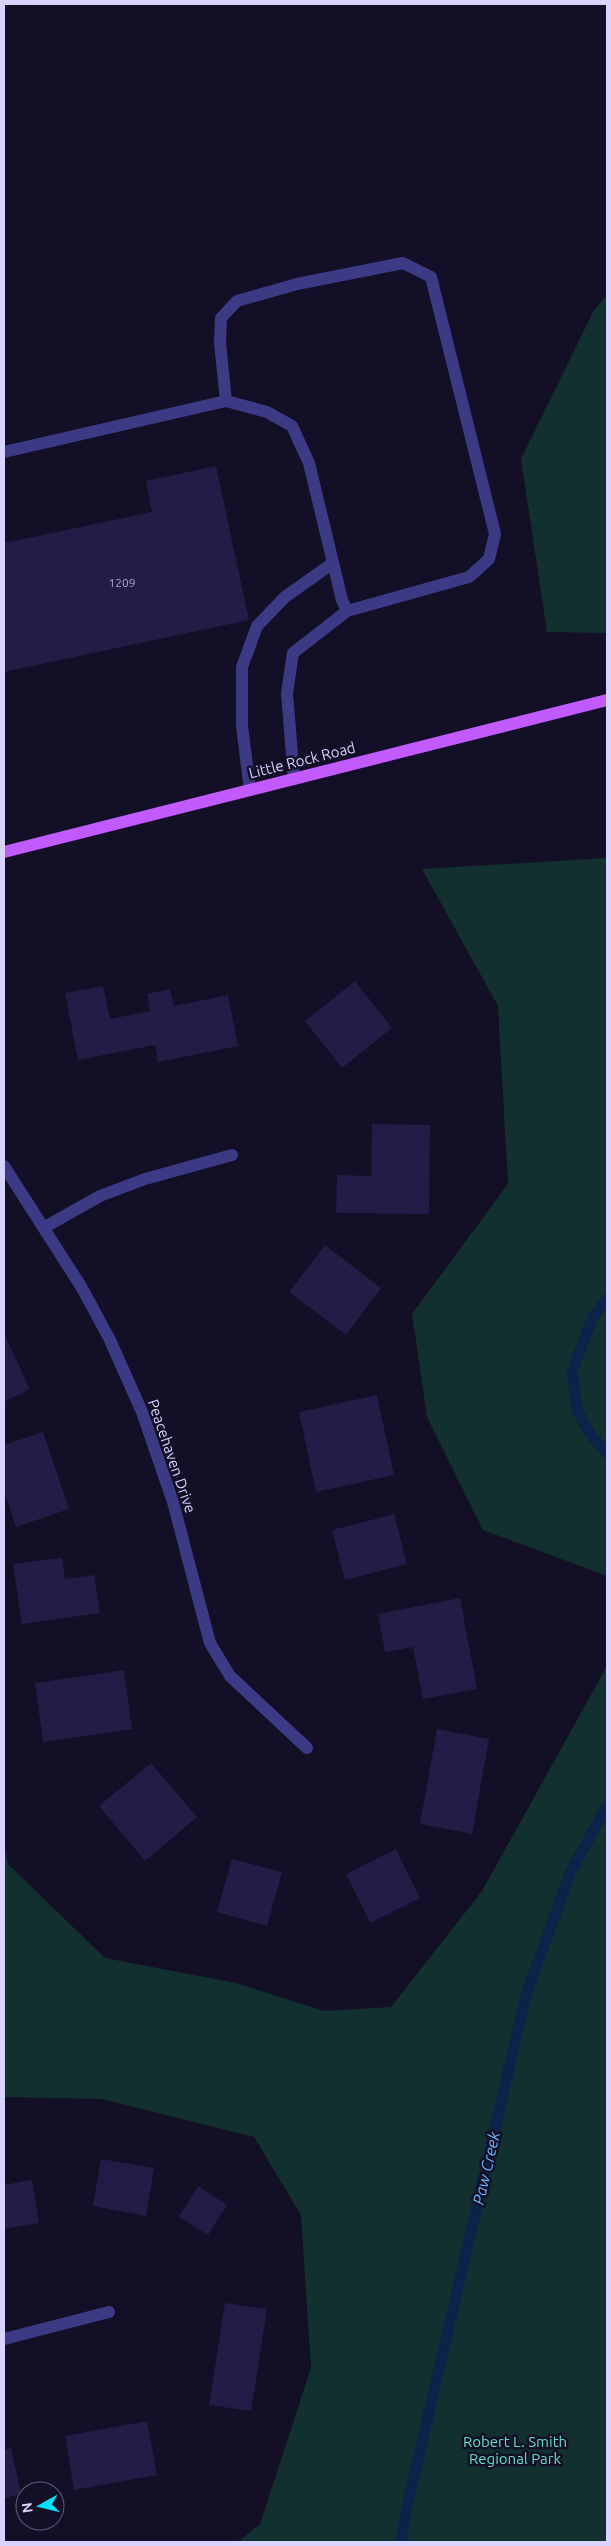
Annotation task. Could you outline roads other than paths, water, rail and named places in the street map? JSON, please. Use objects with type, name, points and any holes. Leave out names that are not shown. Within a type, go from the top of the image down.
[{"type":"main road","name":"Little Rock Road","points":[[4,852],[607,700]]},
{"type":"street","points":[[226,401],[220,343],[221,318],[237,302],[297,284],[403,263],[431,277],[495,534],[488,559],[470,577],[347,611],[293,654],[287,693],[294,779]]},
{"type":"street","points":[[4,452],[226,401],[267,412],[292,426],[309,463],[342,600],[347,611]]},
{"type":"street","points":[[250,790],[242,726],[242,667],[257,626],[285,597],[333,563]]},
{"type":"street","points":[[45,1228],[100,1196],[145,1179],[232,1155]]},
{"type":"street","name":"Peacehaven Drive","points":[[4,1166],[82,1288],[110,1340],[142,1412],[173,1502],[210,1643],[230,1676],[307,1748]]},
{"type":"street","points":[[4,2339],[109,2312]]},
{"type":"waterway","name":"Paw Creek","points":[[607,1299],[594,1315],[572,1371],[577,1410],[590,1434],[607,1453]]},
{"type":"waterway","name":"Paw Creek","points":[[401,2542],[406,2511],[526,1995],[571,1871],[607,1806]]},
{"type":"park label","name":"Robert L. Smith Regional Park","points":[[515,2450]]}]
